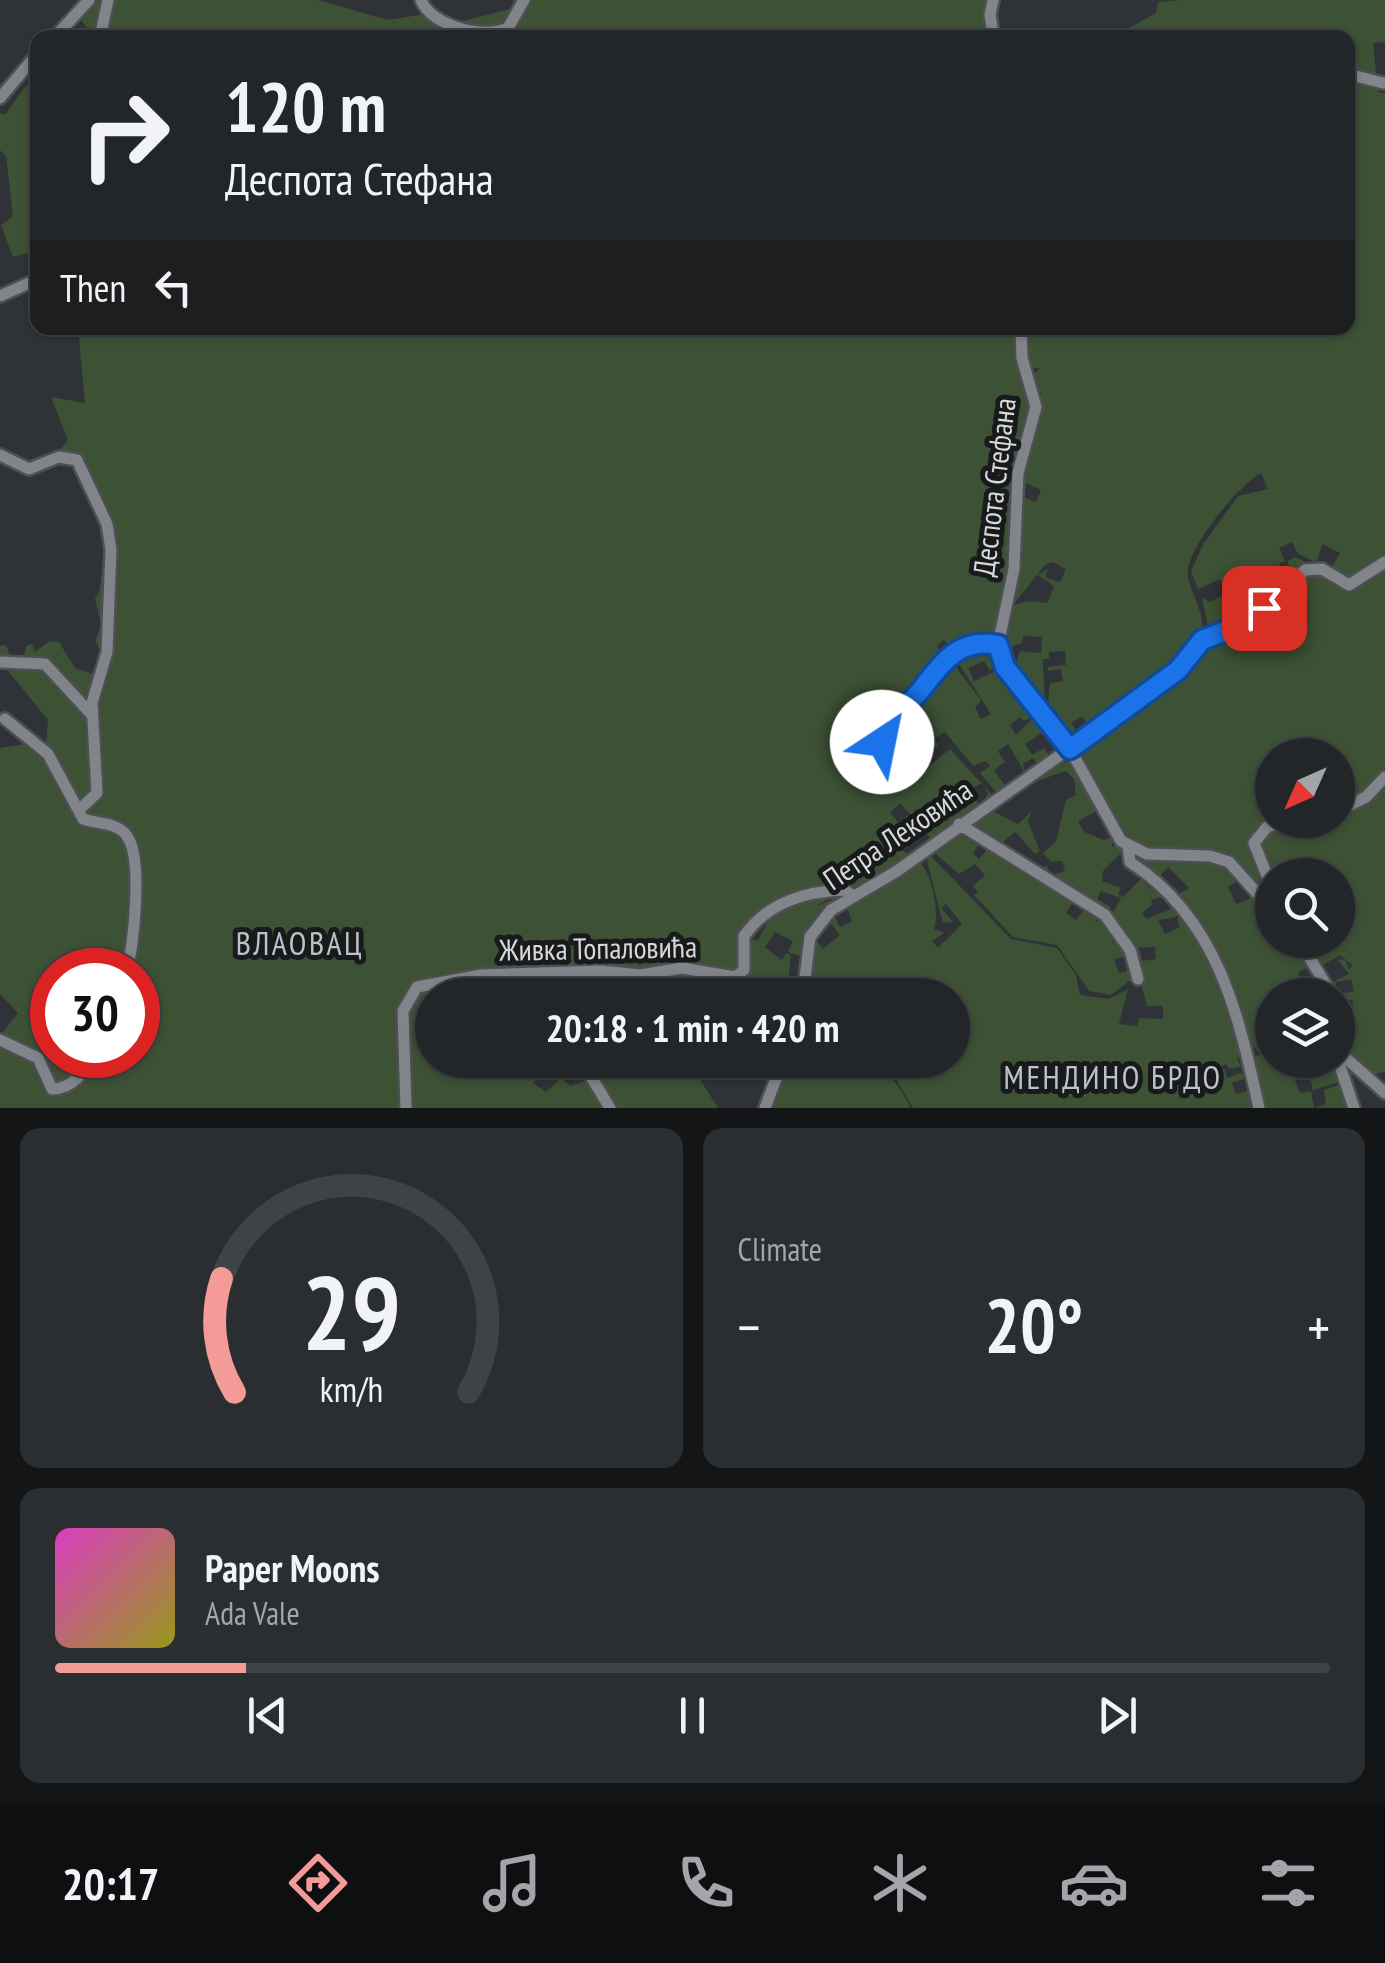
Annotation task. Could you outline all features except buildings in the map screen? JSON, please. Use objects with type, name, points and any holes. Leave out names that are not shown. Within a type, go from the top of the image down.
[{"type":"street","points":[[62,30],[90,0]]},
{"type":"street","points":[[102,30],[108,0]]},
{"type":"street","points":[[421,0],[427,12],[439,20],[475,30]]},
{"type":"street","points":[[502,30],[508,28],[524,0]]},
{"type":"street","points":[[993,30],[990,15],[994,0]]},
{"type":"street","points":[[0,98],[30,62]]},
{"type":"street","points":[[1355,76],[1383,83]]},
{"type":"street","points":[[0,296],[30,283]]},
{"type":"street","name":"Деспота Стефана","points":[[998,645],[1014,569],[1018,472],[1035,415],[1020,335]]},
{"type":"street","points":[[0,455],[11,464],[28,469],[60,457],[77,460],[108,524],[112,550],[107,652],[94,686],[92,715],[97,793],[80,809]]},
{"type":"street","name":"Петра Лековића","points":[[805,978],[812,932],[831,910],[897,871],[1070,749],[1178,670],[1202,640],[1254,618],[1305,570],[1322,568],[1349,585],[1385,562]]},
{"type":"street","points":[[882,742],[892,716],[956,651],[976,642],[998,645],[1005,667],[1070,749],[1114,832],[1128,848],[1147,854],[1210,856],[1229,862],[1255,891]]},
{"type":"street","points":[[0,662],[45,664],[92,715]]},
{"type":"street","points":[[5,719],[48,754],[84,819],[120,829],[128,837],[134,921],[130,948]]},
{"type":"street","points":[[1355,802],[1366,797],[1385,777]]},
{"type":"street","points":[[959,824],[1098,910],[1130,950],[1138,980]]},
{"type":"street","points":[[1128,848],[1128,859],[1176,898],[1212,948],[1259,1108]]},
{"type":"street","name":"Живка Топаловића","points":[[406,1108],[403,1011],[416,987],[481,975],[601,971],[641,975],[682,968],[736,978],[744,970],[744,936],[765,914],[802,895],[844,890],[852,896]]},
{"type":"street","points":[[0,1040],[30,1054]]},
{"type":"street","points":[[1355,1069],[1385,1093]]},
{"type":"street","points":[[47,1078],[52,1089],[77,1078]]},
{"type":"street","points":[[592,1078],[610,1108]]},
{"type":"street","points":[[765,1108],[776,1078]]},
{"type":"street","points":[[1345,1078],[1354,1108]]},
{"type":"green space","points":[[92,0],[318,0],[388,20],[425,14],[484,30],[89,30],[80,19]]},
{"type":"green space","points":[[513,0],[996,0],[998,30],[484,30],[463,21],[514,8]]},
{"type":"green space","points":[[1385,0],[1385,42],[1373,43],[1378,92],[1385,93],[1385,559],[1351,582],[1331,568],[1340,553],[1323,544],[1316,562],[1298,554],[1292,542],[1279,548],[1285,561],[1279,564],[1283,575],[1292,573],[1287,561],[1296,557],[1310,565],[1276,592],[1266,581],[1256,589],[1251,584],[1244,591],[1252,601],[1246,598],[1236,603],[1242,614],[1270,591],[1273,594],[1256,614],[1209,630],[1202,598],[1210,602],[1227,593],[1220,579],[1198,589],[1191,571],[1204,543],[1238,496],[1268,489],[1261,473],[1227,504],[1194,551],[1188,577],[1202,630],[1191,652],[1161,680],[1074,739],[1089,727],[1082,716],[1071,723],[1076,730],[1071,738],[1057,729],[1049,708],[1050,683],[1063,681],[1061,669],[1048,671],[1048,667],[1066,665],[1065,651],[1049,652],[1049,659],[1043,659],[1045,714],[1015,666],[1020,651],[1041,653],[1042,637],[1023,636],[1022,643],[1013,646],[1009,664],[1003,657],[1009,612],[1021,603],[1047,603],[1054,586],[1038,575],[1048,568],[1045,577],[1060,582],[1066,569],[1052,562],[1045,565],[1005,615],[1019,483],[1026,486],[1023,497],[1036,502],[1041,490],[1020,480],[1037,393],[1043,394],[1036,389],[1032,375],[1040,369],[1028,367],[1024,335],[1355,335],[1355,30],[1126,30],[1156,13],[1158,2]]},
{"type":"green space","points":[[30,84],[30,252],[13,257],[1,225],[13,216],[6,157],[0,150],[0,113],[5,115]]},
{"type":"green space","points":[[79,335],[1019,335],[1033,409],[1019,457],[1011,564],[995,640],[953,648],[943,640],[937,646],[944,656],[884,726],[874,754],[880,751],[895,763],[904,752],[884,740],[898,714],[926,749],[912,757],[921,772],[950,749],[981,783],[970,789],[979,805],[932,840],[900,803],[890,813],[899,823],[908,815],[928,841],[914,825],[904,833],[911,843],[902,849],[907,854],[916,852],[859,887],[830,889],[755,920],[738,958],[739,970],[687,963],[645,971],[481,968],[415,978],[399,1006],[403,1108],[0,1108],[0,1036],[18,1013],[0,994],[0,748],[46,741],[48,720],[0,661],[0,646],[6,645],[11,658],[24,656],[26,646],[32,644],[35,652],[50,641],[59,642],[75,668],[93,674],[103,652],[95,642],[101,625],[95,598],[99,593],[107,533],[74,462],[59,452],[68,440],[51,397],[85,403]]},
{"type":"green space","points":[[1385,564],[1385,767],[1379,782],[1355,797],[1355,738],[1255,738],[1253,837],[1259,858],[1255,858],[1255,884],[1239,865],[1148,850],[1127,841],[1080,756],[1084,744],[1162,684],[1202,642],[1238,628],[1316,569],[1339,585]]},
{"type":"green space","points":[[972,645],[994,650],[998,662],[990,671],[984,661],[968,668],[974,681],[1000,669],[1022,692],[1010,691],[1026,698],[1055,734],[1034,717],[1023,721],[1020,717],[1010,725],[1016,735],[1031,720],[1046,730],[1025,744],[1032,755],[1044,748],[1048,754],[1037,764],[1033,758],[1023,764],[1025,773],[1008,744],[998,751],[1005,762],[994,770],[1006,787],[997,793],[980,773],[990,766],[986,761],[973,766],[945,732],[934,739],[939,747],[929,747],[903,715],[951,661],[981,700],[975,708],[981,719],[991,714],[955,658]]},
{"type":"green space","points":[[1068,762],[1099,810],[1078,821],[1084,832],[1104,840],[1113,837],[1112,847],[1118,844],[1123,851],[1103,871],[1102,881],[1121,888],[1118,894],[1123,897],[1141,879],[1150,889],[1156,882],[1151,878],[1156,881],[1163,886],[1169,893],[1164,898],[1167,891],[1159,884],[1154,889],[1162,897],[1151,900],[1152,905],[1142,913],[1146,919],[1171,909],[1167,900],[1171,895],[1179,910],[1176,917],[1158,920],[1165,934],[1180,927],[1177,919],[1182,917],[1195,940],[1199,939],[1184,910],[1209,946],[1205,952],[1213,951],[1223,981],[1221,998],[1225,988],[1246,1060],[1243,1055],[1237,1058],[1240,1065],[1247,1062],[1250,1073],[1244,1066],[1229,1069],[1226,1064],[1205,1075],[1209,1086],[1223,1081],[1220,1070],[1225,1069],[1227,1078],[1240,1073],[1249,1077],[1232,1083],[1236,1094],[1254,1089],[1258,1108],[913,1108],[894,1078],[970,1078],[970,978],[809,978],[814,938],[823,949],[840,935],[827,919],[833,913],[840,927],[852,922],[846,904],[917,861],[927,873],[933,892],[934,929],[944,933],[932,941],[938,948],[962,924],[946,904],[941,908],[953,922],[943,923],[927,861],[930,855],[1011,939],[1057,948],[1076,975],[1080,995],[1109,999],[1128,989],[1119,1024],[1137,1026],[1139,1018],[1163,1019],[1163,1006],[1147,1006],[1132,951],[1140,950],[1142,961],[1156,959],[1155,947],[1131,948],[1111,916],[1121,898],[1101,891],[1097,899],[1111,907],[1107,914],[1038,871],[1047,865],[1050,876],[1065,871],[1062,861],[1051,862],[1043,853],[1056,841],[1066,800],[1076,795],[1074,779],[1066,771],[1025,785],[1056,764]]},
{"type":"green space","points":[[1385,787],[1385,1072],[1375,1074],[1378,1081],[1355,1063],[1355,978],[1341,978],[1349,974],[1337,959],[1345,960],[1350,970],[1352,965],[1344,958],[1355,958],[1355,858],[1264,858],[1257,843],[1261,838],[1355,838],[1355,803]]},
{"type":"green space","points":[[989,809],[1018,824],[1031,812],[1028,822],[1040,851],[1035,854],[1015,832],[997,847],[966,825]]},
{"type":"green space","points":[[958,830],[981,841],[973,853],[979,859],[990,846],[1074,900],[1066,913],[1076,920],[1087,906],[1100,915],[1094,923],[1104,917],[1116,933],[1111,945],[1119,937],[1130,956],[1114,959],[1119,973],[1135,968],[1132,979],[1111,995],[1089,991],[1057,945],[1013,937],[974,895],[978,892],[973,886],[985,875],[975,864],[959,874],[936,854],[934,850]]},
{"type":"green space","points":[[1130,854],[1210,861],[1236,873],[1235,883],[1228,887],[1236,904],[1250,899],[1241,879],[1255,895],[1255,958],[1307,958],[1312,966],[1298,972],[1301,978],[1255,978],[1255,1048],[1225,977],[1177,895],[1189,888],[1168,867],[1159,877]]},
{"type":"green space","points":[[842,892],[816,906],[844,895],[814,921],[799,956],[788,952],[793,941],[775,932],[765,947],[782,960],[786,953],[791,955],[789,978],[739,978],[745,940],[763,923],[752,939],[758,941],[781,908]]},
{"type":"green space","points":[[668,972],[729,978],[536,975]]},
{"type":"green space","points":[[415,992],[415,1078],[537,1078],[533,1083],[546,1092],[561,1078],[570,1086],[588,1080],[608,1108],[409,1108],[405,1044],[410,996]]},
{"type":"green space","points":[[594,1078],[699,1078],[718,1108],[612,1108]]},
{"type":"green space","points":[[781,1078],[891,1078],[910,1108],[769,1108]]},
{"type":"green space","points":[[1255,1078],[1302,1078],[1295,1080],[1300,1093],[1311,1091],[1314,1108],[1261,1108]]},
{"type":"green space","points":[[1310,1078],[1338,1078],[1339,1082],[1313,1090]]},
{"type":"green space","points":[[1341,1084],[1350,1108],[1314,1108],[1326,1104],[1324,1090]]},
{"type":"district","name":"ВЛАОВАЦ","points":[[300,944]]},
{"type":"district","name":"МЕНДИНО БРДО","points":[[1113,1078]]},
{"type":"route","points":[[882,742],[892,716],[914,698],[944,660],[965,646],[985,642],[998,645],[1005,667],[1070,749],[1183,666],[1211,633],[1244,624],[1264,608]]}]
